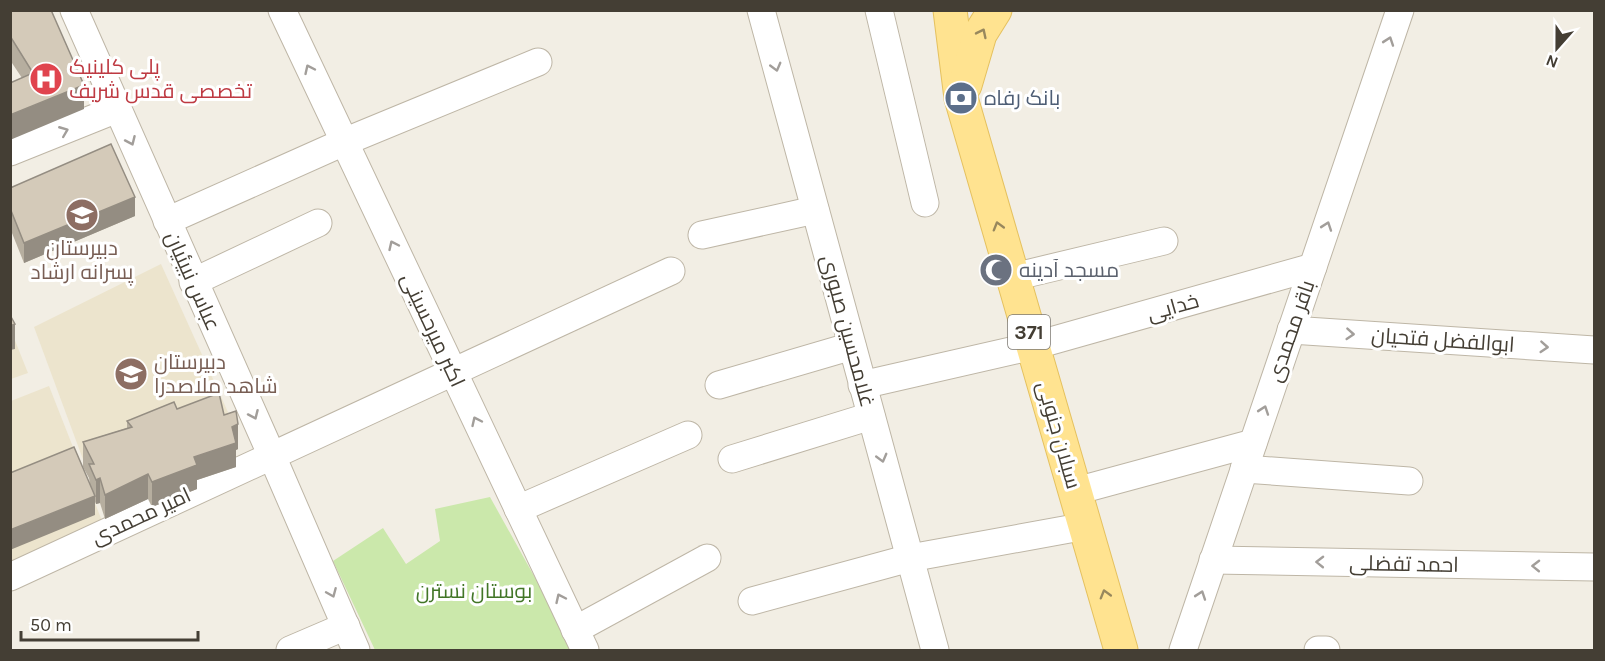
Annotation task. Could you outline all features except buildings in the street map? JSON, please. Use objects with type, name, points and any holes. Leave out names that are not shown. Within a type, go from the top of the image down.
[{"type":"main road","name":"سبلان جنوبی","points":[[950,10],[961,98],[1121,651]]},
{"type":"main road","points":[[961,98],[980,34],[995,10]]},
{"type":"street","name":"عباس نبیئیان","points":[[74,10],[356,651]]},
{"type":"street","name":"اکبر میرحسینی","points":[[282,10],[580,640]]},
{"type":"street","name":"غلامحسین صبوری","points":[[761,10],[935,651]]},
{"type":"street","points":[[879,10],[925,203]]},
{"type":"street","name":"باقر محمدی","points":[[1183,651],[1400,10]]},
{"type":"street","points":[[167,221],[344,142],[538,62]]},
{"type":"street","points":[[10,152],[117,109]]},
{"type":"street","points":[[702,235],[815,210]]},
{"type":"street","points":[[194,282],[318,223]]},
{"type":"street","points":[[1013,278],[1164,241]]},
{"type":"street","name":"خدایی","points":[[862,385],[1033,346],[1313,267]]},
{"type":"street","name":"امیر محمدی","points":[[10,577],[671,271]]},
{"type":"street","name":"ابوالفضل فتحیان","points":[[1292,330],[1594,350]]},
{"type":"street","points":[[719,385],[852,346]]},
{"type":"street","points":[[732,459],[871,416]]},
{"type":"street","points":[[518,509],[688,435]]},
{"type":"street","points":[[1076,491],[1253,442]]},
{"type":"street","points":[[1244,469],[1409,481]]},
{"type":"street","points":[[752,601],[909,558],[1086,526]]},
{"type":"street","points":[[580,640],[707,558]]},
{"type":"street","name":"احمد تفضلی","points":[[1213,560],[1594,567]]},
{"type":"street","points":[[290,651],[346,626]]},
{"type":"street","points":[[1318,650],[1326,651]]},
{"type":"shaded area","name":"دبیرستان شاهد ملاصدرا","points":[[161,264],[232,421],[91,481],[34,327]]},
{"type":"shaded area","points":[[10,328],[28,373],[11,379],[10,379]]},
{"type":"shaded area","points":[[49,386],[106,531],[11,565],[11,401]]},
{"type":"green space","name":"بوستان نسترن","points":[[490,497],[568,637],[573,650],[375,650],[333,561],[383,528],[406,564],[440,541],[435,509]]},
{"type":"place","name":"پلی کلینیک تخصصی قدس شریف","points":[[46,79]]},
{"type":"place","name":"بانک رفاه","points":[[961,98]]},
{"type":"place","name":"دبیرستان پسرانه ارشاد","points":[[82,215]]},
{"type":"place","name":"مسجد آدینه","points":[[996,270]]},
{"type":"place","name":"دبیرستان شاهد ملاصدرا","points":[[131,374]]}]
